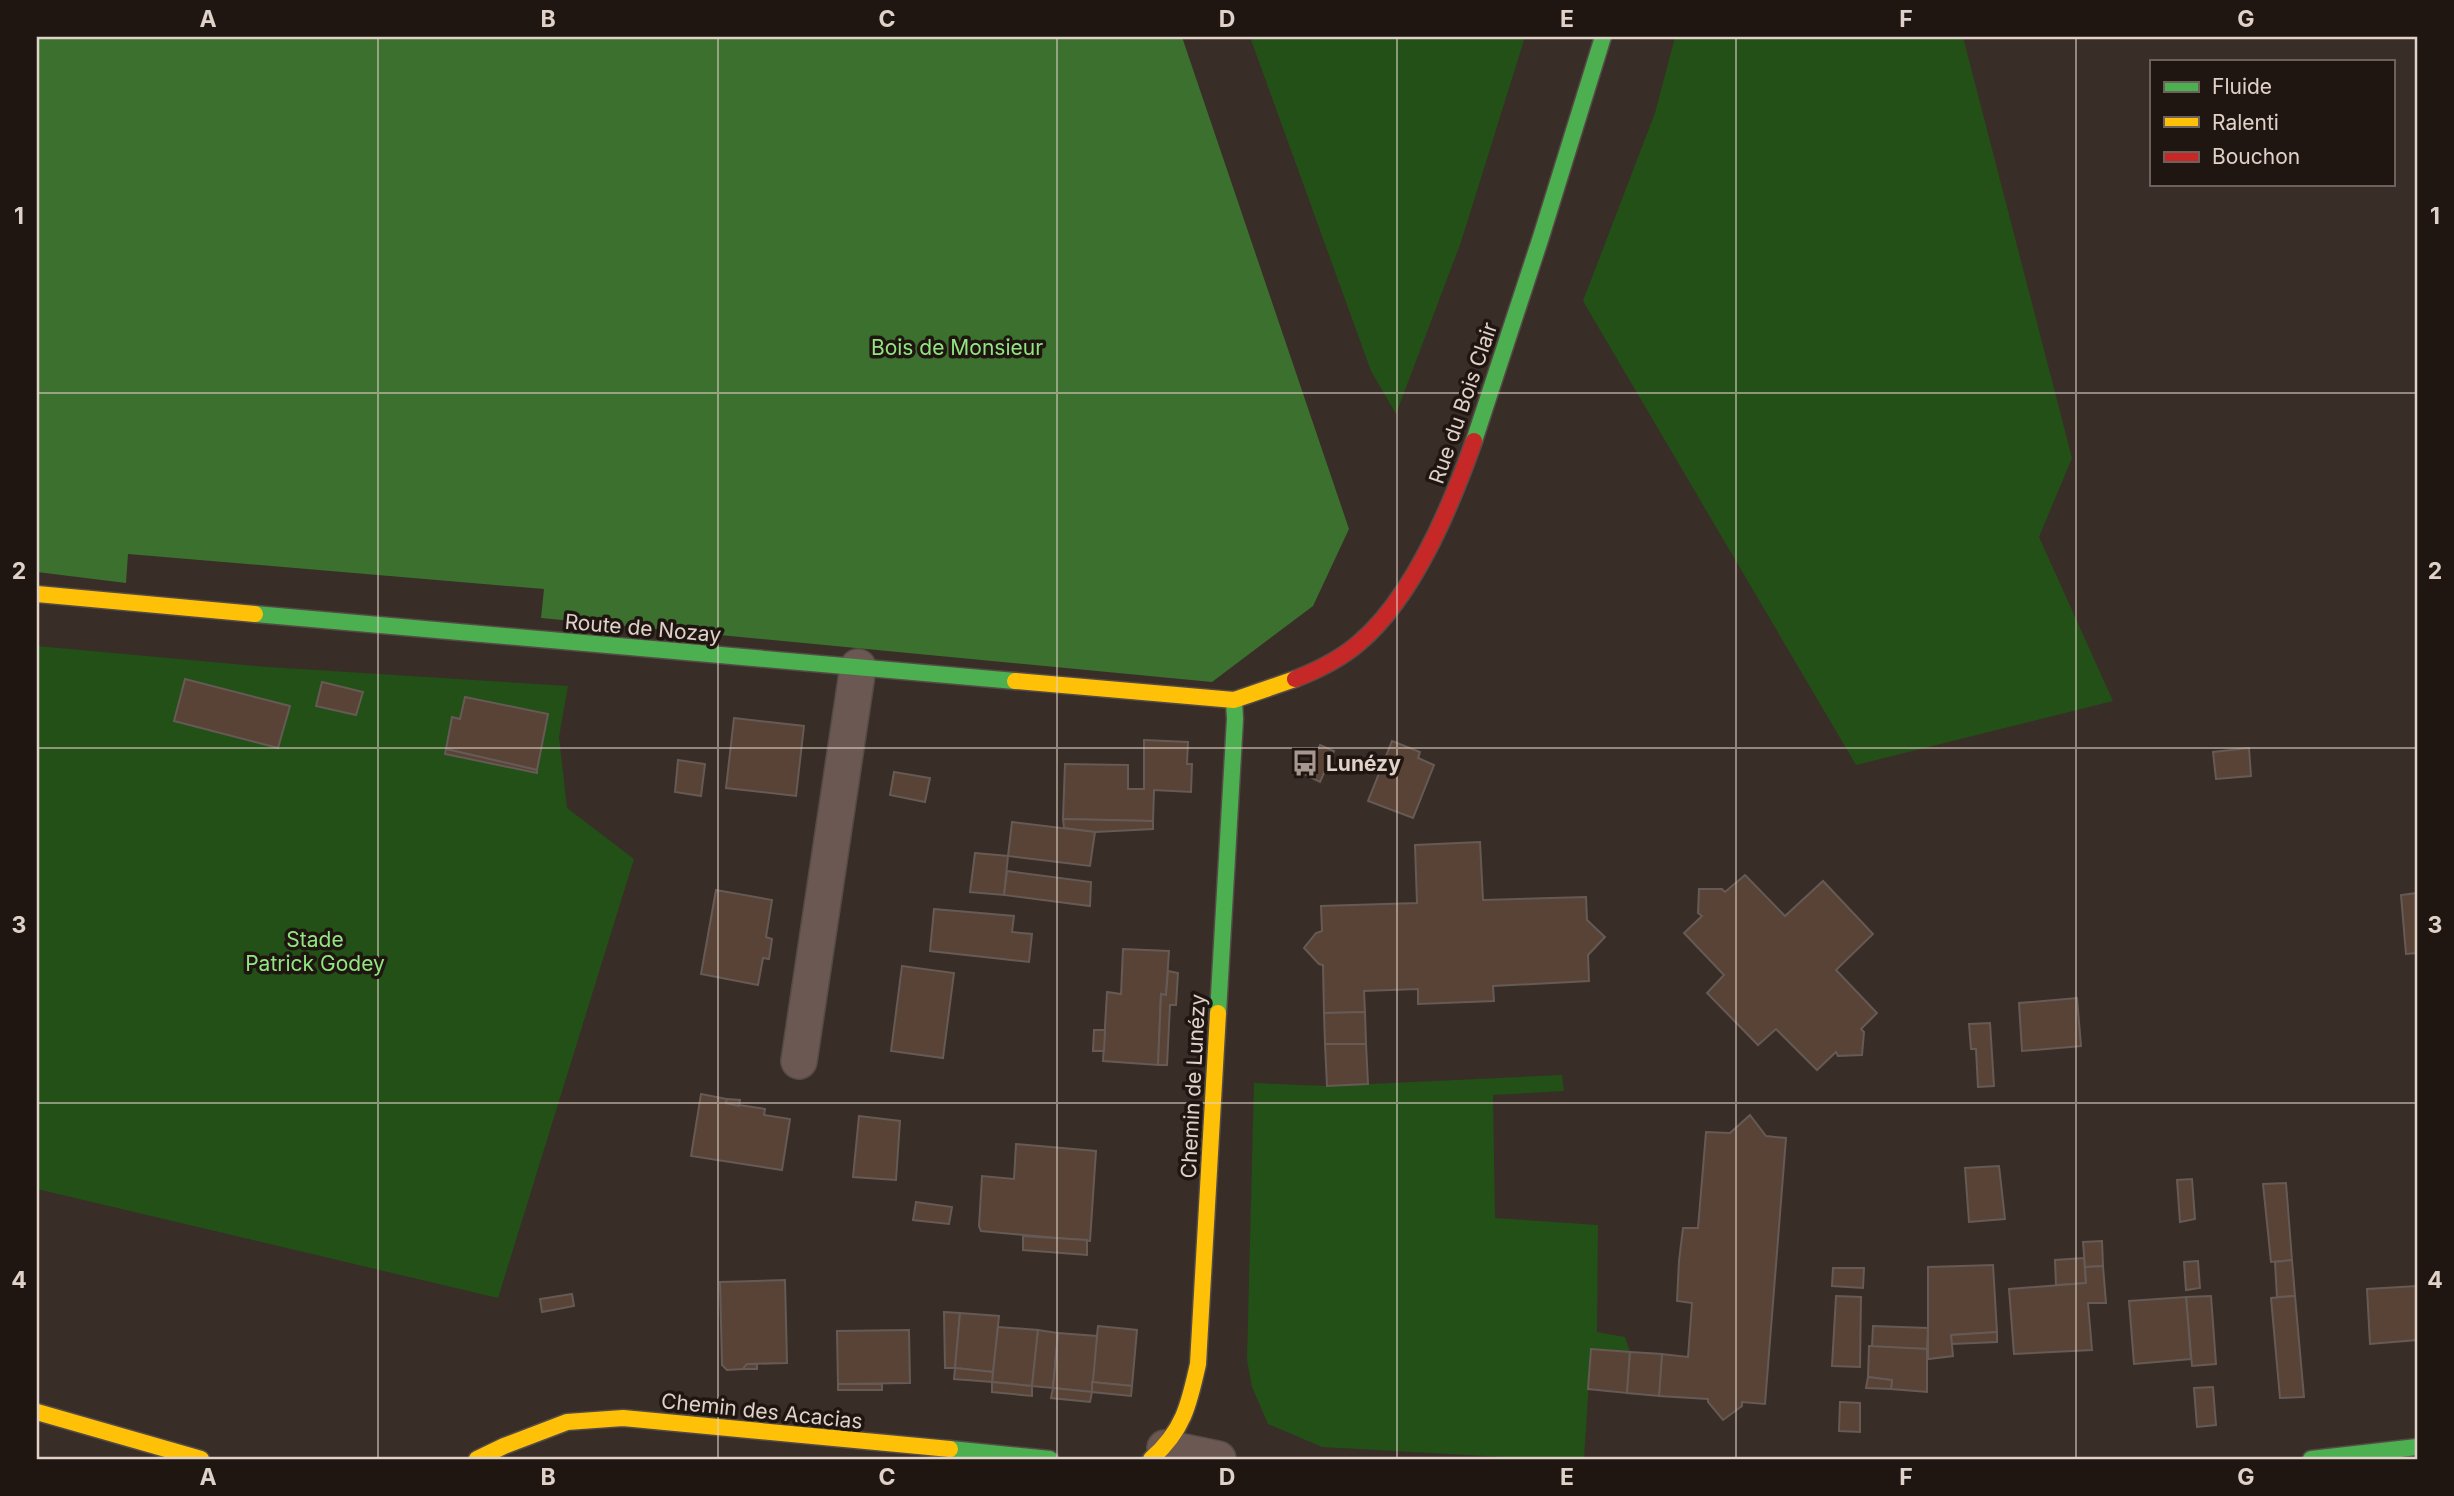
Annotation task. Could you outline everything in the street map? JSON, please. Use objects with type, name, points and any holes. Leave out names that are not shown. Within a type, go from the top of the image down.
[{"type":"street","name":"Rue du Bois Clair","points":[[1240,698],[1303,676],[1336,660],[1364,639],[1418,570],[1444,520],[1468,457],[1530,272],[1603,37]]},
{"type":"street","name":"Route de Nozay","points":[[37,594],[431,631],[1240,698]]},
{"type":"street","points":[[799,1061],[858,667]]},
{"type":"street","name":"Chemin de Lunézy","points":[[1158,1453],[1187,1415],[1198,1364],[1236,719],[1240,698]]},
{"type":"street","points":[[37,1412],[201,1459]]},
{"type":"street","name":"Chemin des Acacias","points":[[477,1459],[567,1422],[623,1418],[1050,1459]]},
{"type":"street","points":[[2311,1459],[2417,1447]]},
{"type":"street","points":[[1158,1453],[1218,1459]]},
{"type":"green space","name":"Bois de Monsieur","points":[[37,37],[1182,37],[1349,529],[1313,606],[1212,682],[541,618],[544,589],[128,554],[126,583],[37,572]]},
{"type":"green space","points":[[1250,37],[1525,37],[1461,242],[1396,414],[1371,371]]},
{"type":"green space","points":[[1675,37],[1963,37],[2072,458],[2039,537],[2113,701],[1856,765],[1583,301],[1655,113]]},
{"type":"green space","name":"Stade Patrick Godey","points":[[37,646],[268,667],[568,686],[559,737],[567,808],[634,859],[498,1298],[37,1189]]},
{"type":"green space","points":[[1562,1075],[1564,1091],[1493,1095],[1495,1218],[1598,1225],[1597,1332],[1625,1337],[1630,1352],[1591,1349],[1584,1459],[1322,1447],[1268,1424],[1252,1387],[1247,1360],[1254,1083],[1327,1086]]},
{"type":"building","points":[[185,679],[290,706],[278,748],[174,721]]},
{"type":"building","points":[[322,682],[363,692],[356,715],[316,706]]},
{"type":"building","points":[[465,697],[548,714],[537,770],[446,749],[452,717],[460,719]]},
{"type":"building","points":[[734,718],[804,726],[796,796],[726,788]]},
{"type":"building","points":[[1144,740],[1188,742],[1187,764],[1192,764],[1191,792],[1154,790],[1153,821],[1063,819],[1065,764],[1128,765],[1128,789],[1144,789]]},
{"type":"building","points":[[1392,741],[1420,752],[1418,758],[1434,765],[1413,818],[1368,801]]},
{"type":"building","points":[[1320,745],[1334,751],[1320,782],[1306,775]]},
{"type":"building","points":[[2249,748],[2251,776],[2216,779],[2213,752]]},
{"type":"building","points":[[446,749],[537,770],[537,773],[445,754]]},
{"type":"building","points":[[678,760],[705,764],[701,796],[675,792]]},
{"type":"building","points":[[894,772],[930,778],[925,802],[890,795]]},
{"type":"building","points":[[1063,819],[1153,821],[1153,829],[1095,832],[1064,828]]},
{"type":"building","points":[[1012,822],[1095,832],[1090,866],[1008,856]]},
{"type":"building","points":[[1480,842],[1483,900],[1586,897],[1587,920],[1605,937],[1588,955],[1589,981],[1493,986],[1494,1001],[1418,1004],[1418,989],[1364,991],[1365,1012],[1324,1013],[1323,965],[1304,948],[1316,933],[1322,931],[1321,906],[1417,903],[1415,845]]},
{"type":"building","points":[[975,853],[1008,856],[1004,895],[970,892]]},
{"type":"building","points":[[1007,871],[1091,882],[1090,906],[1004,895]]},
{"type":"building","points":[[1745,875],[1785,916],[1823,881],[1873,934],[1836,970],[1877,1013],[1861,1029],[1864,1032],[1862,1055],[1838,1056],[1836,1052],[1817,1070],[1776,1029],[1758,1045],[1707,993],[1724,975],[1684,933],[1702,916],[1698,913],[1699,889],[1722,889],[1725,892]]},
{"type":"building","points":[[716,890],[772,900],[766,937],[772,939],[769,959],[763,958],[758,985],[701,974]]},
{"type":"building","points":[[2417,893],[2417,953],[2406,954],[2401,895]]},
{"type":"building","points":[[934,909],[1014,916],[1012,932],[1032,934],[1029,962],[930,951]]},
{"type":"building","points":[[1123,949],[1169,951],[1166,995],[1161,994],[1158,1065],[1103,1061],[1107,992],[1121,994]]},
{"type":"building","points":[[902,966],[954,973],[943,1058],[891,1051]]},
{"type":"building","points":[[1168,971],[1178,973],[1176,1005],[1170,1005],[1167,1065],[1158,1065],[1161,994],[1166,995]]},
{"type":"building","points":[[2077,998],[2081,1046],[2022,1051],[2019,1003]]},
{"type":"building","points":[[1365,1012],[1366,1044],[1325,1044],[1324,1013]]},
{"type":"building","points":[[1990,1023],[1994,1086],[1978,1087],[1976,1049],[1971,1049],[1969,1024]]},
{"type":"building","points":[[1094,1030],[1105,1030],[1104,1051],[1093,1051]]},
{"type":"building","points":[[1325,1044],[1366,1044],[1368,1084],[1327,1086]]},
{"type":"building","points":[[701,1094],[727,1099],[726,1103],[765,1109],[764,1115],[790,1119],[782,1170],[691,1156]]},
{"type":"building","points":[[727,1099],[740,1100],[739,1106],[726,1103]]},
{"type":"building","points":[[1750,1115],[1766,1136],[1786,1138],[1765,1404],[1742,1402],[1742,1406],[1723,1420],[1708,1399],[1659,1396],[1662,1354],[1688,1357],[1692,1303],[1677,1301],[1679,1261],[1683,1228],[1698,1228],[1706,1132],[1730,1133]]},
{"type":"building","points":[[859,1116],[900,1121],[896,1180],[853,1177]]},
{"type":"building","points":[[1016,1144],[1096,1151],[1090,1241],[981,1231],[982,1176],[1014,1179]]},
{"type":"building","points":[[1999,1166],[2005,1219],[1969,1222],[1965,1168]]},
{"type":"building","points":[[2192,1179],[2195,1219],[2180,1222],[2177,1180]]},
{"type":"building","points":[[2286,1183],[2292,1260],[2271,1262],[2263,1184]]},
{"type":"building","points":[[916,1202],[952,1207],[949,1224],[913,1220]]},
{"type":"building","points":[[1023,1236],[1087,1240],[1087,1255],[1023,1250]]},
{"type":"building","points":[[2102,1241],[2103,1266],[2085,1267],[2083,1242]]},
{"type":"building","points":[[2084,1258],[2086,1283],[2056,1285],[2055,1260]]},
{"type":"building","points":[[2292,1260],[2295,1296],[2277,1297],[2275,1262]]},
{"type":"building","points":[[2198,1261],[2200,1288],[2186,1290],[2184,1262]]},
{"type":"building","points":[[1993,1265],[1997,1332],[1951,1335],[1953,1356],[1928,1359],[1928,1267]]},
{"type":"building","points":[[2103,1266],[2106,1303],[2088,1303],[2092,1350],[2014,1354],[2009,1289],[2086,1283],[2085,1267]]},
{"type":"building","points":[[1833,1268],[1864,1268],[1863,1288],[1832,1286]]},
{"type":"building","points":[[785,1280],[787,1363],[747,1364],[743,1369],[727,1370],[722,1365],[720,1282]]},
{"type":"building","points":[[2417,1286],[2417,1340],[2370,1344],[2367,1289]]},
{"type":"building","points":[[572,1294],[574,1306],[542,1312],[540,1299]]},
{"type":"building","points":[[1836,1296],[1861,1297],[1860,1367],[1832,1366]]},
{"type":"building","points":[[2211,1296],[2216,1364],[2192,1366],[2186,1297]]},
{"type":"building","points":[[2295,1296],[2304,1397],[2280,1398],[2271,1298]]},
{"type":"building","points":[[2186,1297],[2191,1359],[2134,1364],[2129,1301]]},
{"type":"building","points":[[944,1312],[960,1313],[955,1368],[945,1368]]},
{"type":"building","points":[[960,1313],[999,1316],[993,1372],[955,1368]]},
{"type":"building","points":[[1098,1326],[1137,1330],[1132,1386],[1092,1382]]},
{"type":"building","points":[[1873,1326],[1928,1328],[1927,1349],[1872,1347]]},
{"type":"building","points":[[998,1327],[1038,1330],[1032,1386],[992,1382]]},
{"type":"building","points":[[909,1330],[910,1383],[838,1384],[837,1331]]},
{"type":"building","points":[[1038,1330],[1058,1333],[1053,1388],[1032,1386]]},
{"type":"building","points":[[1997,1332],[1997,1342],[1952,1344],[1951,1335]]},
{"type":"building","points":[[1058,1333],[1097,1336],[1092,1392],[1053,1388]]},
{"type":"building","points":[[1869,1346],[1927,1349],[1927,1392],[1891,1389],[1892,1380],[1868,1377]]},
{"type":"building","points":[[1591,1349],[1630,1352],[1627,1393],[1588,1389]]},
{"type":"building","points":[[1630,1352],[1662,1354],[1659,1396],[1627,1393]]},
{"type":"building","points":[[747,1364],[757,1364],[757,1369],[743,1369]]},
{"type":"building","points":[[955,1368],[993,1372],[992,1382],[954,1379]]},
{"type":"building","points":[[1868,1377],[1892,1380],[1891,1389],[1866,1388]]},
{"type":"building","points":[[992,1382],[1032,1386],[1032,1396],[992,1392]]},
{"type":"building","points":[[1092,1382],[1132,1386],[1131,1396],[1092,1392]]},
{"type":"building","points":[[838,1384],[882,1384],[882,1390],[838,1390]]},
{"type":"building","points":[[2213,1387],[2216,1425],[2197,1427],[2194,1388]]},
{"type":"building","points":[[1053,1388],[1092,1392],[1090,1402],[1051,1398]]},
{"type":"building","points":[[1840,1402],[1860,1403],[1860,1432],[1839,1431]]},
{"type":"traffic: fast","points":[[1474,441],[1603,37]]},
{"type":"traffic: fast","points":[[255,614],[1015,681]]},
{"type":"traffic: fast","points":[[1218,1013],[1234,700]]},
{"type":"traffic: fast","points":[[2311,1459],[2417,1447]]},
{"type":"traffic: fast","points":[[950,1449],[1050,1459]]},
{"type":"traffic: slow","points":[[37,594],[255,614]]},
{"type":"traffic: slow","points":[[1015,681],[1234,700],[1295,679]]},
{"type":"traffic: slow","points":[[1151,1459],[1178,1427],[1198,1364],[1218,1013]]},
{"type":"traffic: slow","points":[[37,1412],[201,1459]]},
{"type":"traffic: slow","points":[[477,1459],[567,1422],[623,1418],[950,1449]]},
{"type":"traffic: jam","points":[[1295,679],[1329,664],[1353,648],[1379,623],[1397,600],[1429,549],[1474,441]]},
{"type":"place","name":"Lunézy","points":[[1305,763]]}]
